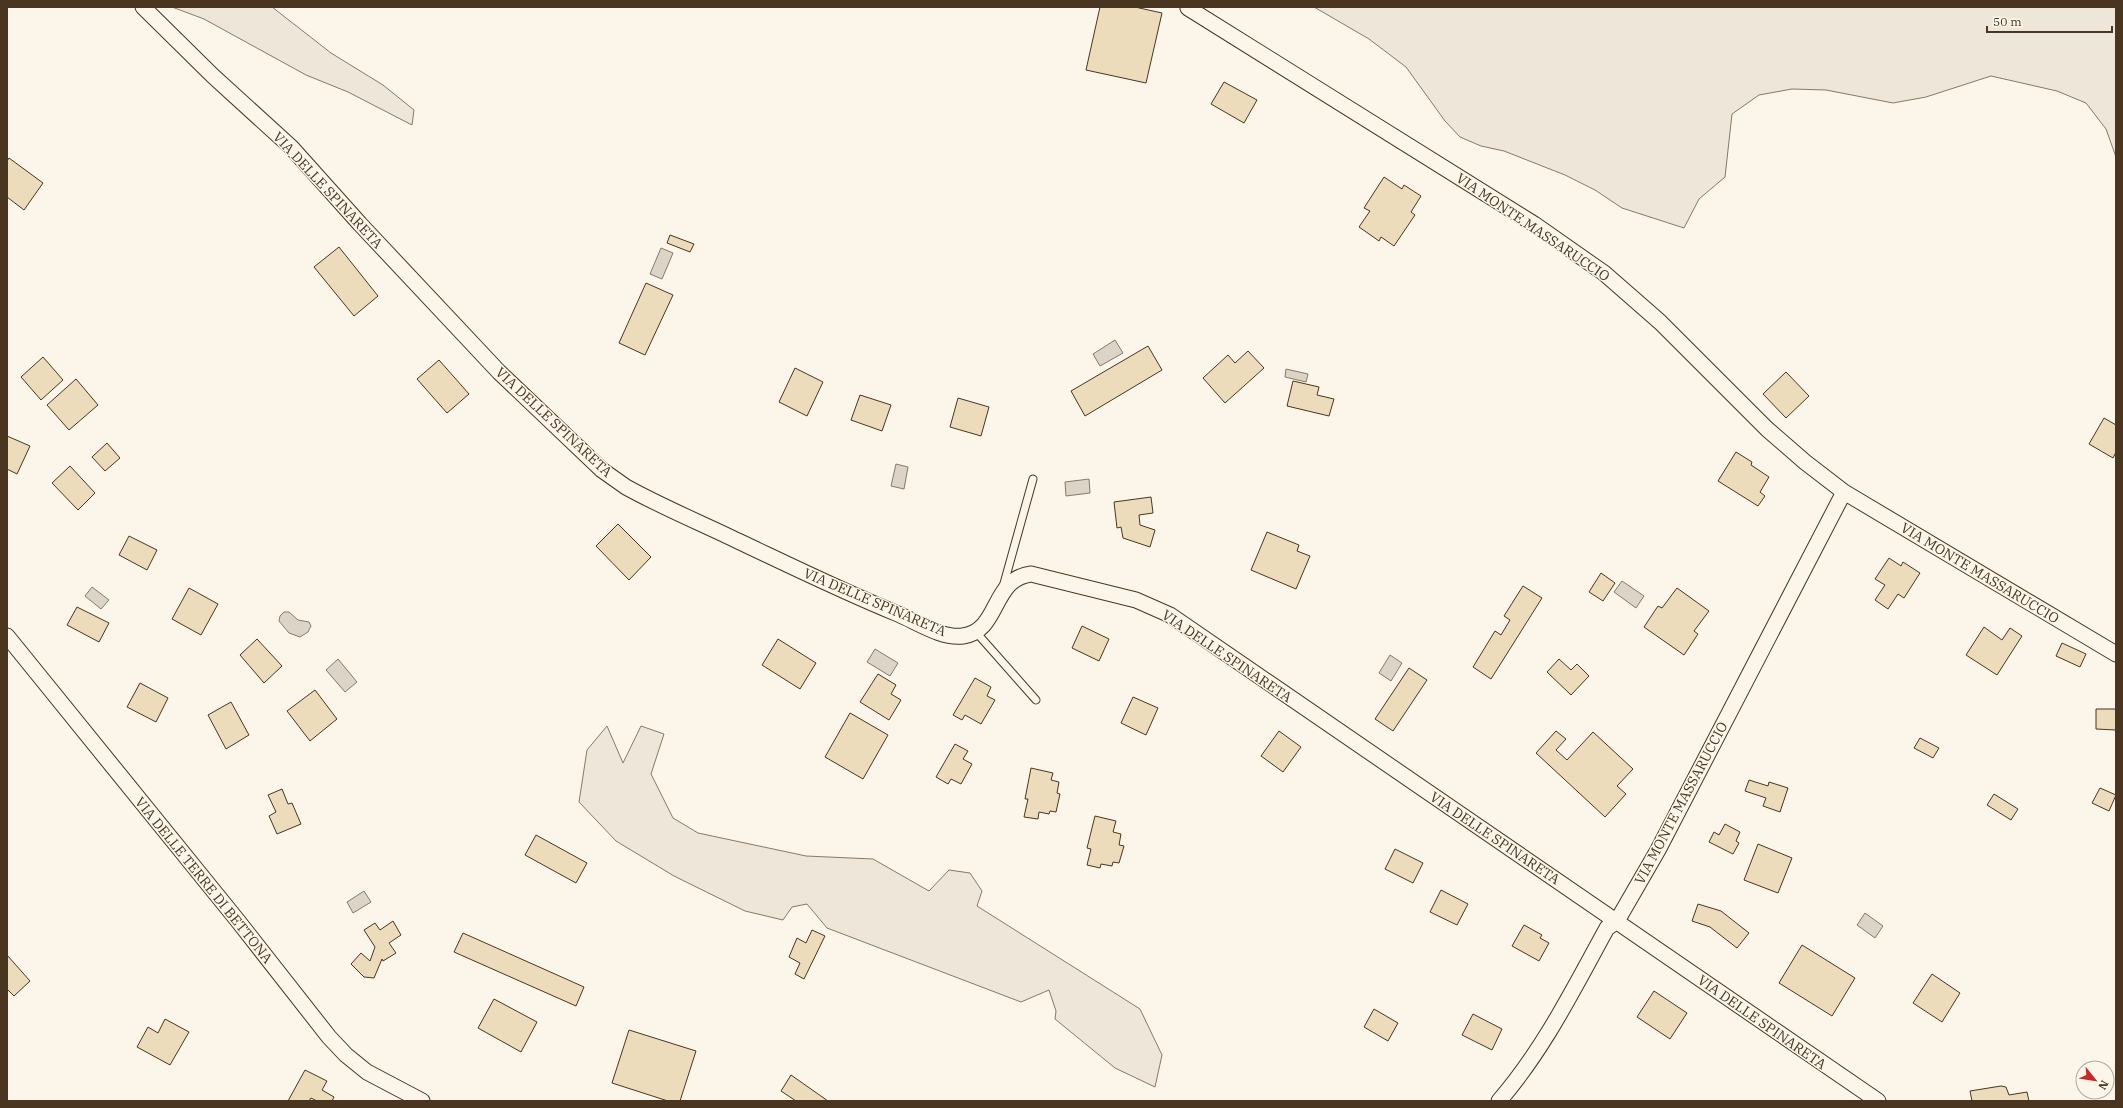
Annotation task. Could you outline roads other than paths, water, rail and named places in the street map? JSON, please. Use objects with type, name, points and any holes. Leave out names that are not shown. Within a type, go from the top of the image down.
[{"type":"street","name":"VIA DELLE SPINARETA","points":[[143,7],[213,76],[291,146],[360,224],[499,372],[602,470],[639,494],[862,599],[946,634],[962,636],[975,631],[991,614],[1001,593],[1018,577],[1031,574],[1136,600],[1170,615],[1878,1101]]},
{"type":"street","name":"VIA MONTE MASSARUCCIO","points":[[1188,8],[1534,224],[1604,273],[1660,322],[1766,429],[1844,492],[2116,654]]},
{"type":"street","name":"VIA MONTE MASSARUCCIO","points":[[1499,1101],[1527,1067],[1543,1043],[1607,928],[1617,921],[1658,850],[1844,492]]},
{"type":"street","name":"VIA DELLE TERRE DI BETTONA","points":[[7,636],[238,921],[329,1037],[346,1055],[367,1072],[422,1101]]},
{"type":"lane","points":[[1001,593],[1033,479]]},
{"type":"lane","points":[[975,631],[1036,700]]}]
